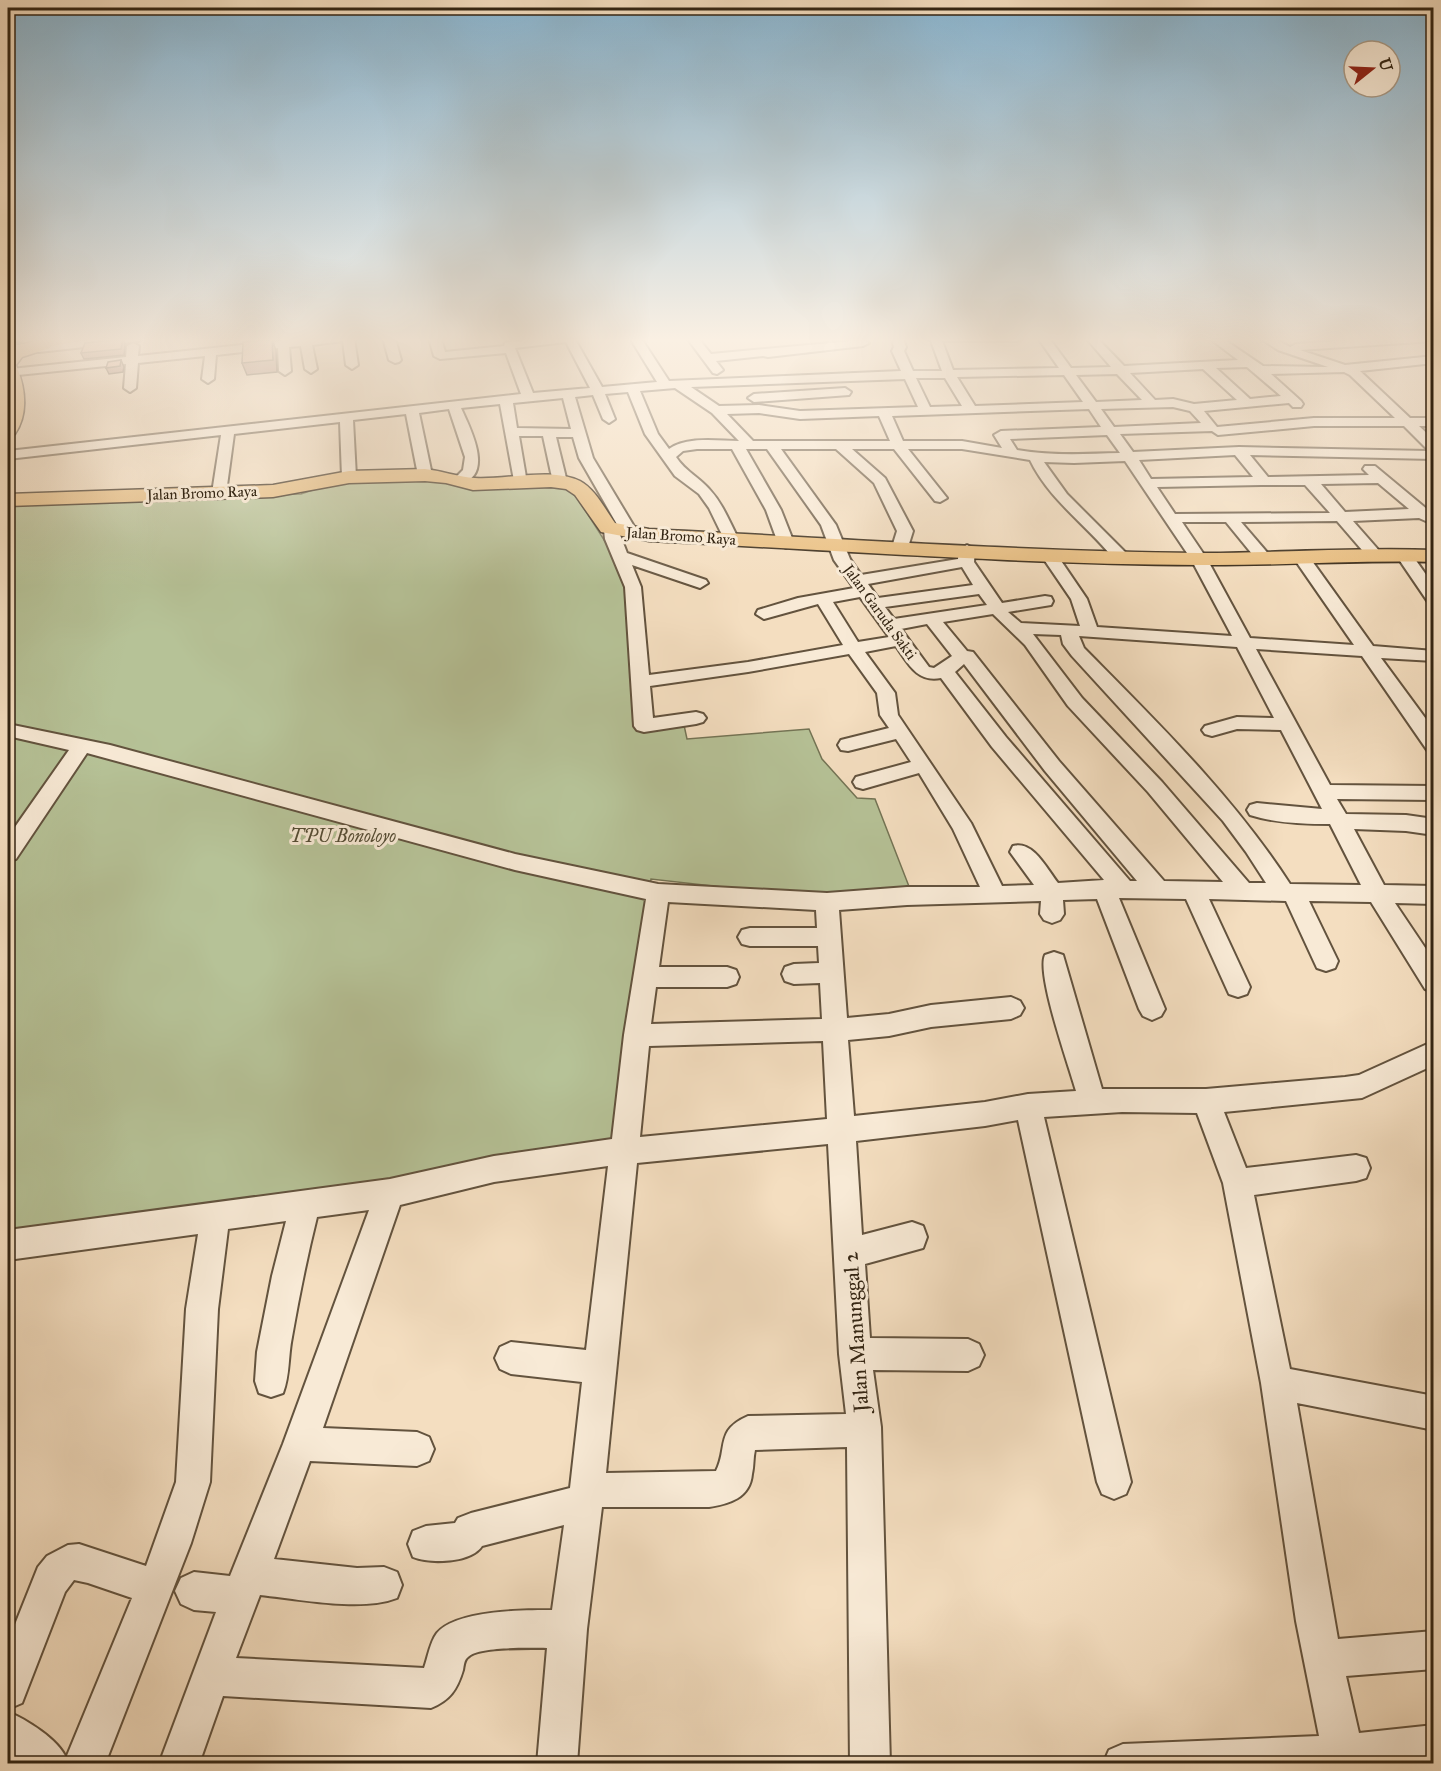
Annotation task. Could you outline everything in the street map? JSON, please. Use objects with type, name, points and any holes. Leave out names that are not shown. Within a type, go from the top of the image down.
[{"type":"main road","name":"Jalan Bromo Raya","points":[[8,500],[290,489],[349,477],[425,475],[473,484],[560,482],[582,491],[604,525],[621,531],[731,540],[900,547],[967,556],[1049,555],[1199,559],[1374,554],[1434,556]]},
{"type":"street","points":[[8,455],[322,421]]},
{"type":"street","points":[[346,421],[349,477]]},
{"type":"street","points":[[414,421],[425,475]]},
{"type":"street","points":[[459,421],[472,463],[471,469],[460,480]]},
{"type":"street","points":[[509,421],[520,483]]},
{"type":"street","points":[[576,421],[586,458],[621,531],[613,538],[623,557],[633,587],[644,726],[696,718]]},
{"type":"street","points":[[646,421],[652,434],[680,473],[704,491],[716,508],[731,540]]},
{"type":"street","points":[[661,421],[664,429]]},
{"type":"street","points":[[731,421],[780,520],[787,539],[786,543]]},
{"type":"street","points":[[800,421],[808,444]]},
{"type":"street","points":[[845,421],[847,445],[880,482],[905,531],[900,547]]},
{"type":"street","points":[[883,421],[898,445],[940,498]]},
{"type":"street","points":[[935,421],[949,445]]},
{"type":"street","points":[[987,421],[1001,435],[1012,453]]},
{"type":"street","points":[[1104,421],[1199,559],[1377,893],[1434,982]]},
{"type":"street","points":[[1206,421],[1239,451],[1265,482]]},
{"type":"street","points":[[1314,422],[1428,518]]},
{"type":"street","points":[[1001,435],[1214,429],[1314,422],[1432,424]]},
{"type":"street","points":[[1407,422],[1434,448]]},
{"type":"street","points":[[1164,429],[1190,455]]},
{"type":"street","points":[[219,493],[228,431]]},
{"type":"street","points":[[511,432],[579,433]]},
{"type":"street","points":[[549,433],[560,482]]},
{"type":"street","points":[[668,456],[690,445],[808,444],[949,445],[1035,457],[1074,459],[1239,451],[1434,455]]},
{"type":"street","name":"Jalan Garuda Sakti","points":[[772,446],[828,525],[835,545],[865,592],[925,673],[935,674],[945,671]]},
{"type":"street","points":[[1035,457],[1045,477],[1079,515],[1104,536],[1120,556]]},
{"type":"street","points":[[1147,483],[1381,479]]},
{"type":"street","points":[[1310,481],[1374,554]]},
{"type":"street","points":[[1408,500],[1434,500]]},
{"type":"street","points":[[1171,518],[1428,518]]},
{"type":"street","points":[[1230,518],[1263,557]]},
{"type":"street","points":[[1049,555],[1079,599],[1090,631]]},
{"type":"street","points":[[1404,555],[1434,598]]},
{"type":"street","points":[[865,592],[967,556],[996,608],[1045,657],[1075,702],[1155,788],[1242,890]]},
{"type":"street","points":[[623,557],[700,583]]},
{"type":"street","points":[[1301,557],[1434,745]]},
{"type":"street","points":[[764,614],[822,598],[865,592],[983,588]]},
{"type":"street","points":[[822,598],[854,649],[886,693],[889,715],[924,765],[963,828],[995,895]]},
{"type":"street","points":[[640,682],[748,668],[854,649],[931,618],[1045,601]]},
{"type":"street","points":[[931,618],[961,657],[970,659],[1052,766],[1159,891]]},
{"type":"street","points":[[1017,628],[1090,631],[1434,656]]},
{"type":"street","points":[[1069,630],[1072,644],[1077,652],[1120,695],[1230,816],[1254,846],[1288,892],[1326,961]]},
{"type":"street","points":[[961,657],[945,671],[1114,889],[1152,1009]]},
{"type":"street","points":[[1212,730],[1238,723],[1286,724]]},
{"type":"street","points":[[8,730],[110,752],[515,861],[658,892],[827,902],[907,896],[995,895],[1052,903],[1114,889],[1434,895]]},
{"type":"street","points":[[848,745],[899,732]]},
{"type":"street","points":[[8,853],[82,746]]},
{"type":"street","points":[[863,782],[924,765]]},
{"type":"street","points":[[1323,792],[1434,793]]},
{"type":"street","points":[[1257,810],[1300,816],[1406,823],[1434,828]]},
{"type":"street","points":[[1021,852],[1052,903]]},
{"type":"street","points":[[1193,890],[1238,987]]},
{"type":"street","points":[[557,1764],[568,1629],[601,1368],[637,1035],[658,892]]},
{"type":"street","name":"Jalan Manunggal 2","points":[[827,902],[855,1354],[864,1427],[870,1764]]},
{"type":"street","points":[[750,937],[830,937]]},
{"type":"street","points":[[1054,962],[1064,1005],[1093,1103]]},
{"type":"street","points":[[794,974],[832,972]]},
{"type":"street","points":[[645,977],[727,977]]},
{"type":"street","points":[[637,1035],[834,1030],[889,1025],[931,1016],[1011,1008]]},
{"type":"street","points":[[8,1245],[390,1193],[494,1169],[575,1156],[986,1114],[1028,1106],[1122,1100],[1206,1101],[1354,1088],[1434,1052]]},
{"type":"street","points":[[1206,1101],[1238,1183],[1277,1383],[1315,1621],[1344,1759]]},
{"type":"street","points":[[1028,1106],[1114,1482]]},
{"type":"street","points":[[1238,1183],[1356,1168]]},
{"type":"street","points":[[179,1764],[244,1585],[300,1444],[390,1193]]},
{"type":"street","points":[[271,1381],[273,1352],[287,1276],[305,1205]]},
{"type":"street","points":[[84,1764],[186,1507],[193,1482],[202,1309],[209,1250],[216,1218]]},
{"type":"street","points":[[850,1253],[912,1237]]},
{"type":"street","points":[[855,1354],[968,1355]]},
{"type":"street","points":[[511,1358],[601,1368]]},
{"type":"street","points":[[1277,1383],[1434,1413]]},
{"type":"street","points":[[426,1544],[465,1540],[471,1531],[586,1496],[709,1490],[725,1487],[735,1477],[736,1457],[744,1436],[748,1433],[844,1431],[864,1427]]},
{"type":"street","points":[[300,1444],[417,1449]]},
{"type":"street","points":[[8,1689],[51,1580],[66,1564],[80,1562],[154,1587]]},
{"type":"street","points":[[194,1591],[244,1585],[384,1585]]},
{"type":"street","points":[[210,1676],[431,1688],[440,1679],[450,1646],[461,1638],[492,1632],[568,1629]]},
{"type":"street","points":[[1323,1659],[1434,1650]]},
{"type":"street","points":[[8,1732],[48,1764]]},
{"type":"street","points":[[1123,1764],[1344,1759],[1434,1745]]},
{"type":"green space","name":"TPU Bonoloyo","points":[[387,479],[568,489],[578,499],[622,568],[632,603],[637,728],[684,725],[687,739],[809,729],[822,759],[857,798],[875,799],[910,889],[785,894],[651,879],[616,1144],[459,1171],[8,1237],[8,867],[33,826],[8,825],[8,503],[301,494],[330,484]]}]
